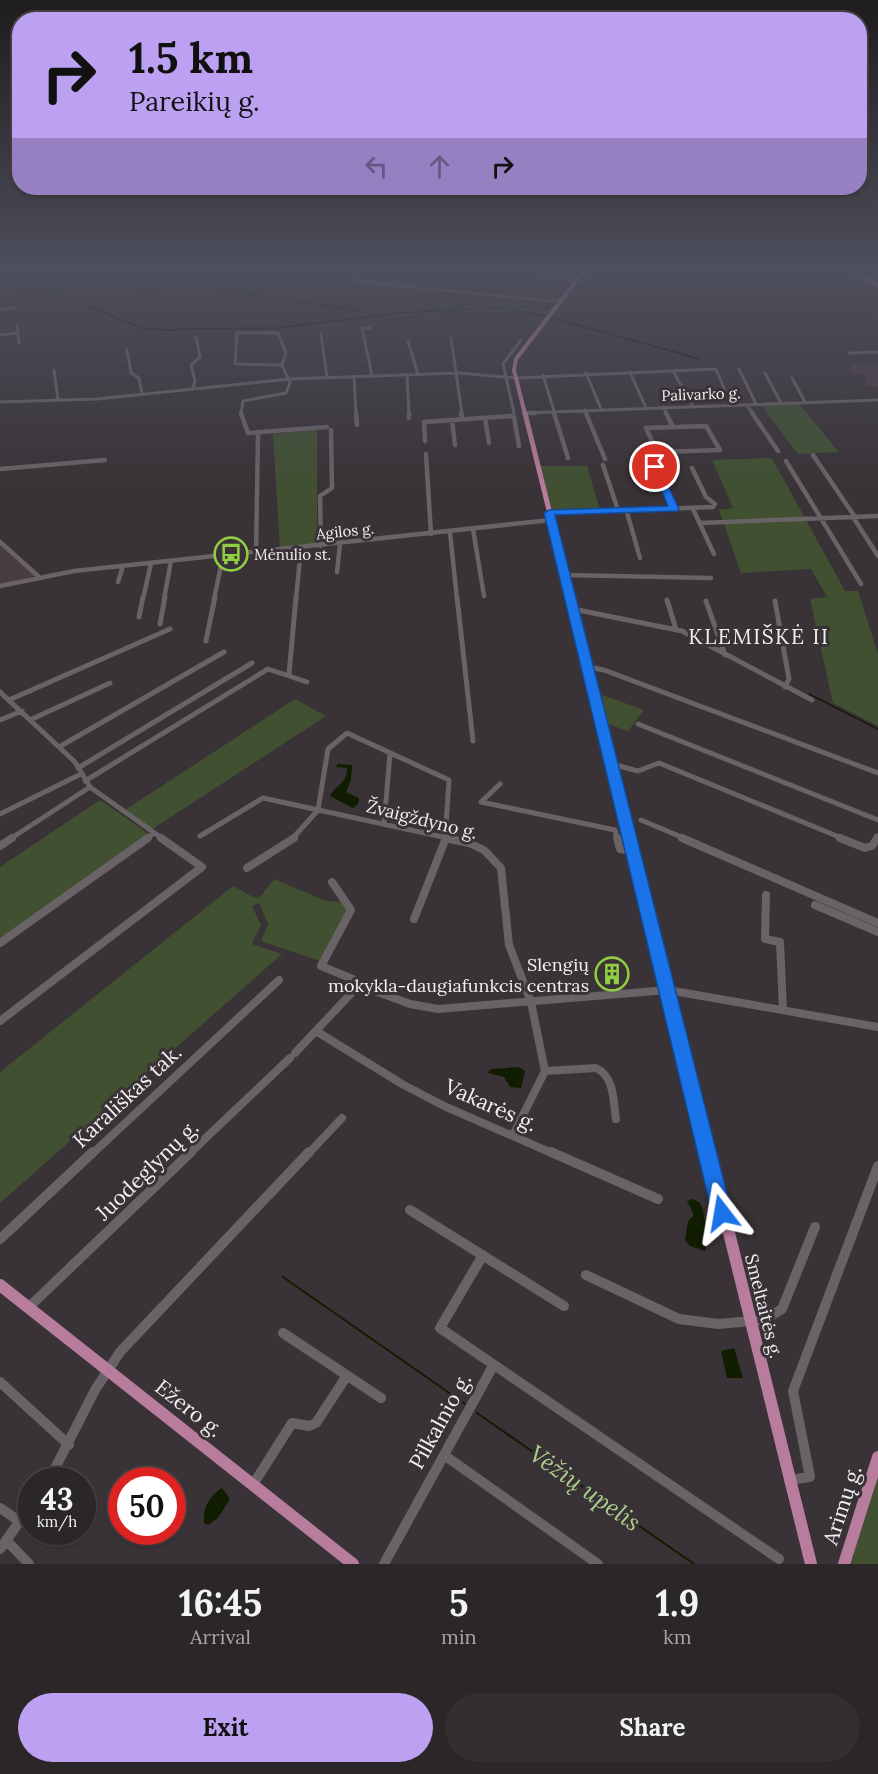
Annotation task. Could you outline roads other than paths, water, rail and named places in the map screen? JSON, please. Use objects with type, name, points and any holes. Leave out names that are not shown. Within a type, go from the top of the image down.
[{"type":"main road","name":"Smeltaitės g.","points":[[527,345],[515,361],[516,378],[524,413],[788,1480],[811,1564]]},
{"type":"main road","name":"Ežero g.","points":[[0,1285],[254,1483],[353,1564]]},
{"type":"main road","name":"Arimų g.","points":[[844,1564],[878,1457]]},
{"type":"street","points":[[193,388],[195,381],[190,366],[200,357],[198,345]]},
{"type":"street","points":[[236,345],[235,364],[282,365]]},
{"type":"street","points":[[283,345],[286,353],[282,365],[289,380],[286,393],[243,401],[241,413],[248,433],[329,428],[332,488],[320,496],[321,546]]},
{"type":"street","points":[[322,345],[327,378]]},
{"type":"street","points":[[366,345],[372,376]]},
{"type":"street","points":[[409,345],[418,375]]},
{"type":"street","points":[[453,345],[462,417]]},
{"type":"street","points":[[516,345],[503,363],[519,446]]},
{"type":"street","points":[[127,350],[132,373],[138,378],[142,394]]},
{"type":"street","points":[[849,353],[878,352]]},
{"type":"street","points":[[0,402],[142,394],[327,378],[457,373],[516,378],[586,373],[716,369],[731,405]]},
{"type":"street","points":[[739,369],[756,404]]},
{"type":"street","points":[[54,370],[57,400]]},
{"type":"street","points":[[673,371],[693,407]]},
{"type":"street","points":[[630,372],[646,408]]},
{"type":"street","points":[[586,373],[601,410]]},
{"type":"street","points":[[765,373],[781,403]]},
{"type":"street","points":[[407,375],[409,418]]},
{"type":"street","points":[[543,375],[568,458]]},
{"type":"street","points":[[354,377],[357,425]]},
{"type":"street","points":[[792,378],[805,402]]},
{"type":"street","name":"Palivarko g.","points":[[524,413],[878,400]]},
{"type":"street","points":[[747,405],[778,451]]},
{"type":"street","points":[[663,407],[673,427]]},
{"type":"street","points":[[585,410],[605,459]]},
{"type":"street","points":[[425,441],[424,422],[512,415]]},
{"type":"street","points":[[485,418],[489,443]]},
{"type":"street","points":[[452,420],[455,445]]},
{"type":"street","points":[[706,426],[720,450],[657,452],[646,428],[673,427],[706,426]]},
{"type":"street","points":[[517,433],[529,433]]},
{"type":"street","points":[[256,552],[258,435]]},
{"type":"street","points":[[426,454],[431,534]]},
{"type":"street","points":[[813,455],[878,556]]},
{"type":"street","points":[[0,469],[105,460]]},
{"type":"street","points":[[786,461],[861,584]]},
{"type":"street","points":[[603,465],[618,510]]},
{"type":"street","points":[[655,467],[674,509]]},
{"type":"street","name":"Agilos g.","points":[[0,586],[38,576],[450,532],[550,516],[626,509],[713,507],[715,504],[706,497],[692,468]]},
{"type":"street","points":[[626,509],[640,558]]},
{"type":"street","points":[[693,509],[714,554]]},
{"type":"street","points":[[700,523],[878,516]]},
{"type":"street","points":[[474,529],[484,596]]},
{"type":"street","points":[[450,532],[473,741]]},
{"type":"street","points":[[0,542],[38,576]]},
{"type":"street","points":[[337,572],[340,544]]},
{"type":"street","points":[[289,674],[301,548]]},
{"type":"street","points":[[206,641],[223,556]]},
{"type":"street","points":[[160,624],[171,561]]},
{"type":"street","points":[[139,617],[151,563]]},
{"type":"street","points":[[118,582],[123,566]]},
{"type":"street","points":[[565,575],[711,578]]},
{"type":"street","points":[[667,600],[676,629]]},
{"type":"street","points":[[706,601],[726,655]]},
{"type":"street","points":[[775,601],[789,679],[786,687]]},
{"type":"street","points":[[573,609],[676,629],[812,700]]},
{"type":"street","points":[[9,700],[170,628]]},
{"type":"street","points":[[59,747],[224,651]]},
{"type":"street","points":[[0,814],[80,771],[252,663]]},
{"type":"street","points":[[588,667],[614,674],[878,773]]},
{"type":"street","points":[[0,846],[88,784],[268,669],[289,674],[307,682]]},
{"type":"street","points":[[30,720],[110,683]]},
{"type":"street","points":[[0,692],[59,747],[88,784],[153,834],[202,867],[0,1022]]},
{"type":"street","points":[[0,720],[22,711]]},
{"type":"street","points":[[638,724],[878,820]]},
{"type":"street","points":[[247,868],[297,836],[318,810],[328,749],[347,733],[449,780],[446,838],[414,919]]},
{"type":"street","points":[[384,824],[390,753]]},
{"type":"street","points":[[612,764],[638,771],[659,764],[859,846],[869,848],[878,836]]},
{"type":"street","points":[[500,784],[481,802],[615,830],[620,849],[633,851]]},
{"type":"street","name":"Žvaigždyno g.","points":[[200,836],[263,798],[446,838],[484,850],[501,868],[509,945],[531,1002],[545,1071]]},
{"type":"street","points":[[641,820],[878,923]]},
{"type":"street","points":[[0,943],[153,834]]},
{"type":"street","points":[[333,882],[351,910],[321,966],[355,980],[359,985],[402,1002],[429,1008],[668,990],[878,1026]]},
{"type":"street","points":[[766,895],[765,939],[780,942],[783,1010]]},
{"type":"street","points":[[815,905],[878,932]]},
{"type":"street","name":"Karališkas tak.","points":[[0,1239],[279,980]]},
{"type":"street","name":"Juodeglynų g.","points":[[29,1307],[292,1055],[359,985]]},
{"type":"street","name":"Vakarės g.","points":[[316,1031],[402,1084],[444,1106],[658,1199]]},
{"type":"street","points":[[513,1135],[545,1071],[596,1068],[603,1070],[608,1077],[616,1119]]},
{"type":"street","points":[[56,1467],[108,1369],[120,1352],[342,1118]]},
{"type":"street","points":[[788,1480],[810,1477],[792,1401],[793,1390],[878,1166]]},
{"type":"street","points":[[410,1210],[564,1306]]},
{"type":"street","points":[[586,1275],[679,1319],[699,1323],[749,1323],[771,1319],[781,1311],[815,1227]]},
{"type":"street","name":"Pilkalnio g.","points":[[384,1564],[493,1366],[440,1328],[483,1255]]},
{"type":"street","points":[[283,1333],[346,1377],[381,1398]]},
{"type":"street","points":[[493,1366],[779,1559]]},
{"type":"street","points":[[254,1483],[292,1423],[309,1426],[316,1423],[346,1377]]},
{"type":"street","points":[[0,1382],[69,1444]]},
{"type":"street","points":[[444,1455],[598,1564]]},
{"type":"street","points":[[0,1508],[18,1520]]},
{"type":"street","points":[[18,1522],[3,1545],[29,1564]]},
{"type":"waterway","points":[[649,345],[700,359]]},
{"type":"waterway","points":[[809,694],[878,729]]},
{"type":"waterway","name":"Vėžių upelis","points":[[283,1277],[465,1404]]},
{"type":"waterway","name":"Vėžių upelis","points":[[477,1413],[694,1564]]},
{"type":"place","name":"Mėnulio st.","points":[[231,554]]},
{"type":"place","name":"Slengių mokykla-daugiafunkcis centras","points":[[612,974]]},
{"type":"district","name":"KLEMIŠKĖ II","points":[[759,636]]}]
